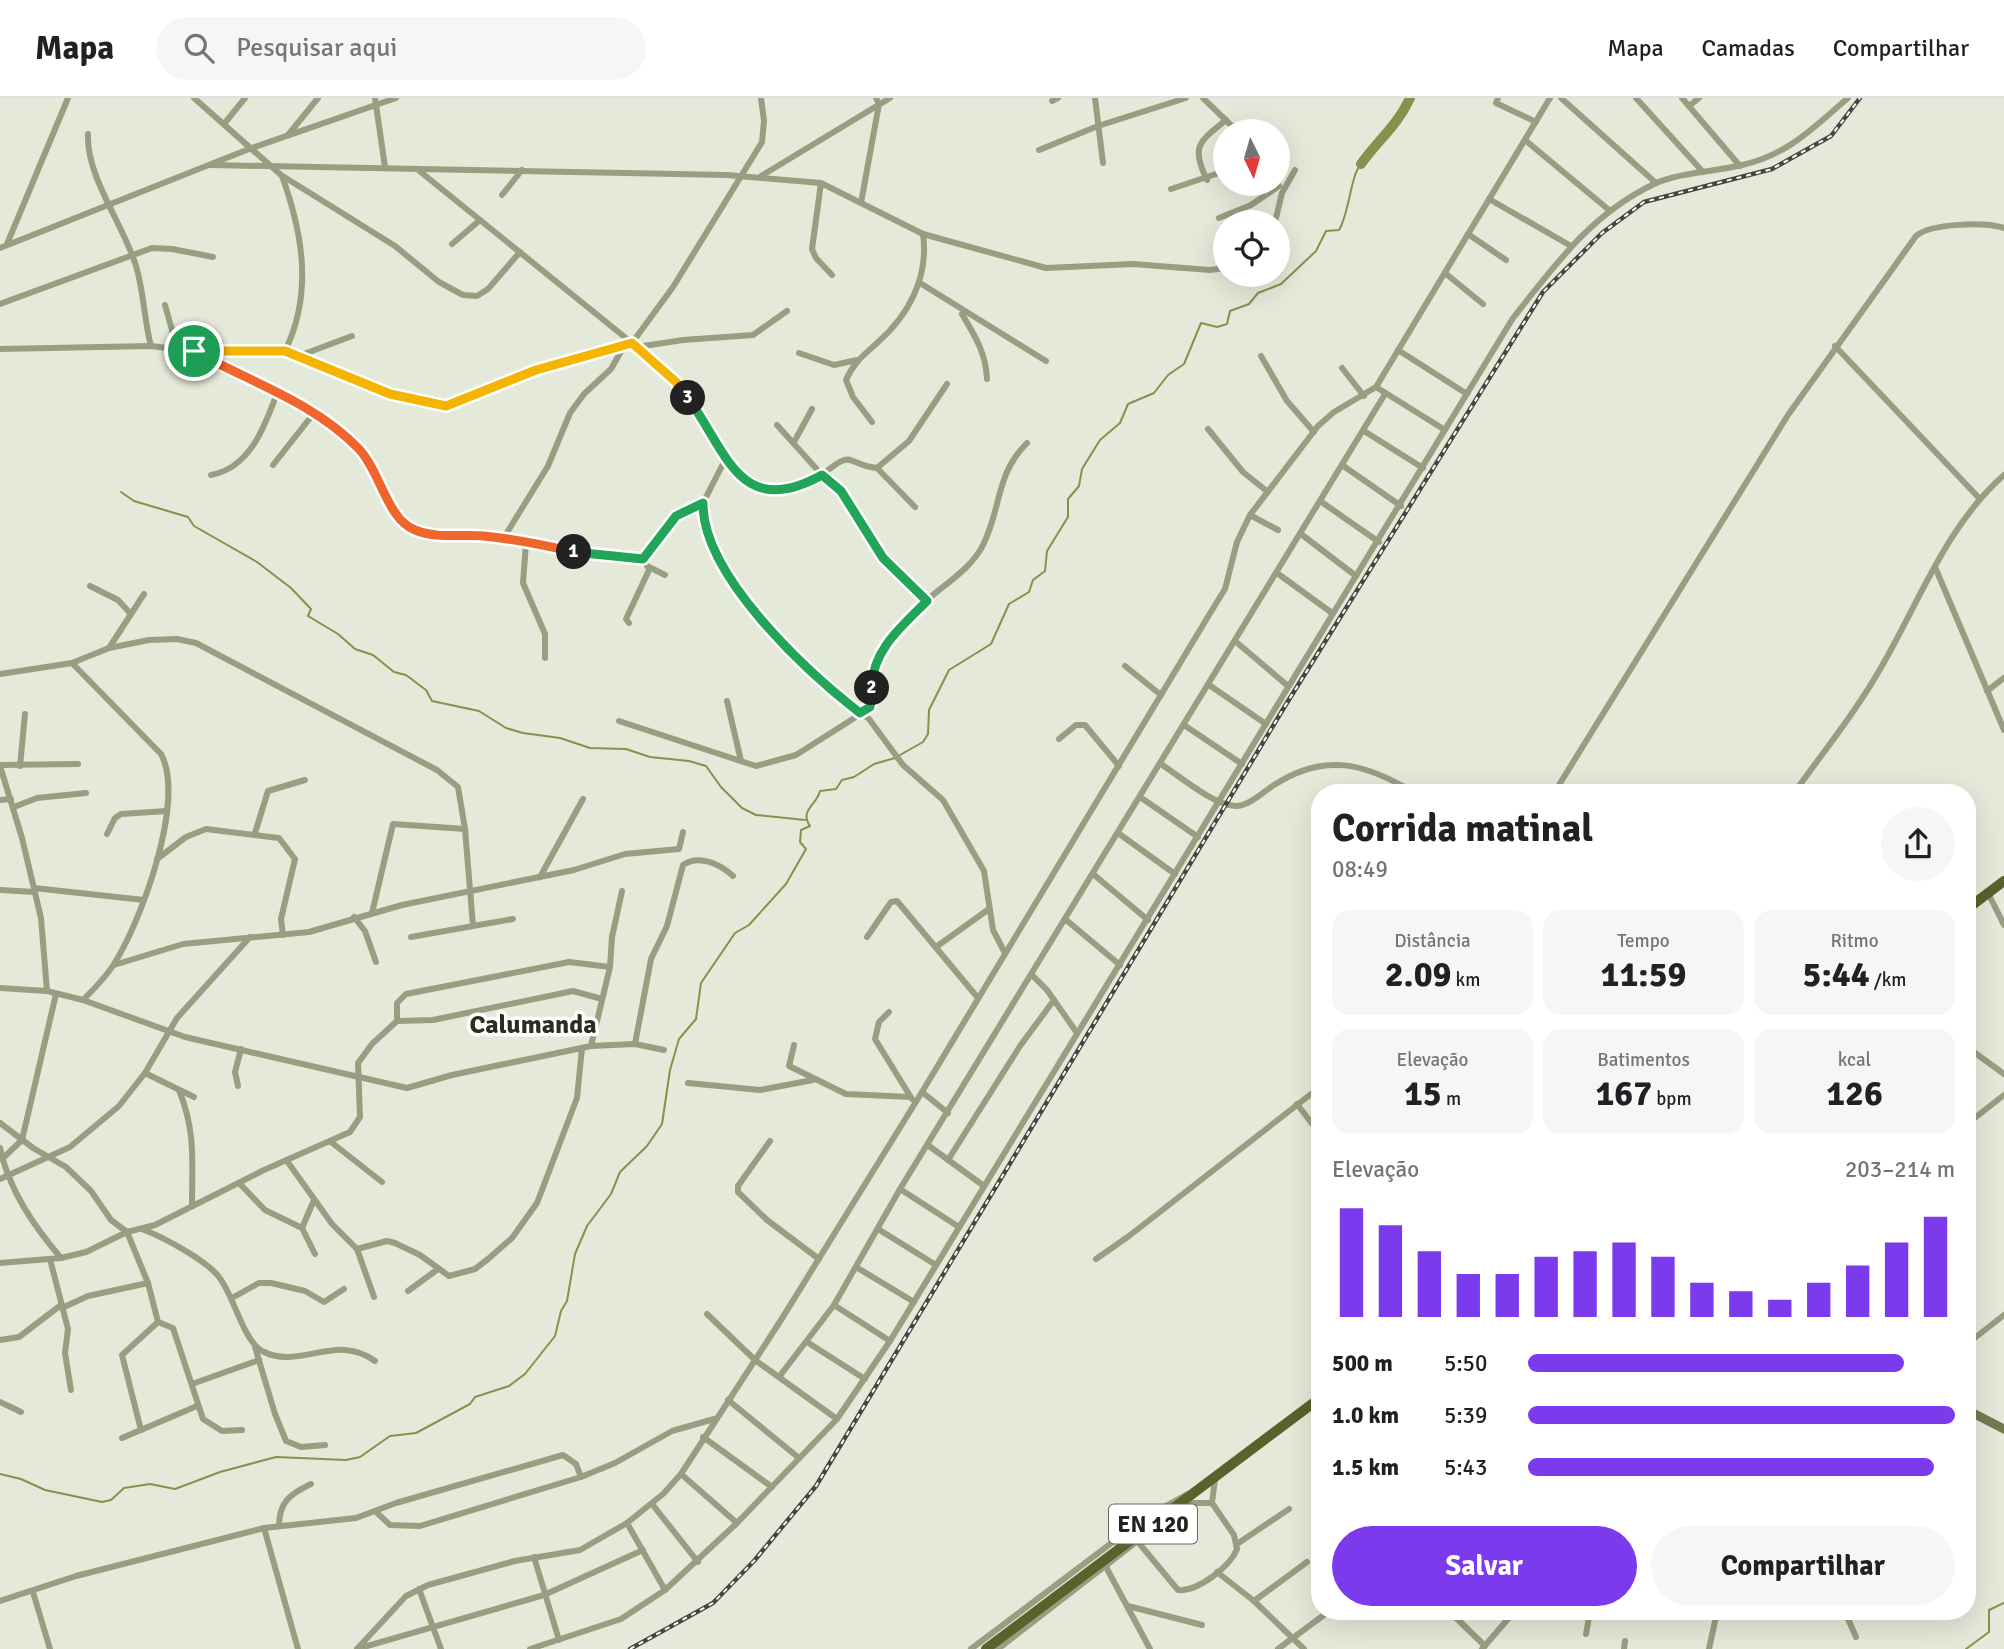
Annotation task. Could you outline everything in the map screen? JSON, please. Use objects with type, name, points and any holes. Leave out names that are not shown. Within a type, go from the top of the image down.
[{"type":"main road","points":[[1976,902],[2004,881]]},
{"type":"main road","name":"EN 120","points":[[986,1649],[1216,1474],[1311,1409]]},
{"type":"street","points":[[194,98],[249,149],[281,174],[395,246],[439,282],[463,295],[477,296],[488,289],[520,252]]},
{"type":"street","points":[[224,124],[245,98]]},
{"type":"street","points":[[288,136],[318,98]]},
{"type":"street","points":[[3,246],[376,101],[396,98]]},
{"type":"street","points":[[634,345],[762,142],[764,121],[761,98]]},
{"type":"street","points":[[761,176],[878,101],[890,98]]},
{"type":"street","points":[[1095,98],[1103,163]]},
{"type":"street","points":[[1039,150],[1186,98]]},
{"type":"street","points":[[1203,98],[1225,119]]},
{"type":"street","points":[[1487,98],[1497,100],[1536,122]]},
{"type":"street","points":[[357,1649],[406,1596],[419,1589],[534,1557],[580,1550],[627,1523],[652,1504],[681,1474],[915,1104],[1225,589],[1237,542],[1250,515],[1314,432],[1334,412],[1376,387],[1550,98]]},
{"type":"street","points":[[1561,98],[1656,183]]},
{"type":"street","points":[[1636,98],[1703,172]]},
{"type":"street","points":[[1682,98],[1740,166]]},
{"type":"street","points":[[1689,106],[1699,98]]},
{"type":"street","points":[[530,1649],[621,1619],[665,1590],[737,1524],[837,1419],[890,1341],[1332,613],[1401,506],[1513,318],[1571,246],[1609,210],[1656,183],[1740,166],[1784,151],[1801,141],[1848,98]]},
{"type":"street","points":[[3,246],[65,100]]},
{"type":"street","points":[[376,101],[386,167]]},
{"type":"street","points":[[860,203],[878,101]]},
{"type":"street","points":[[1207,180],[1200,166],[1199,145],[1203,137],[1213,130]]},
{"type":"street","points":[[88,134],[88,146],[109,205],[133,257],[151,346]]},
{"type":"street","points":[[1525,140],[1609,210]]},
{"type":"street","points":[[210,165],[268,164],[761,176],[821,183],[923,234],[1046,268],[1116,264],[1213,270]]},
{"type":"street","points":[[416,168],[676,382],[725,460],[739,477],[755,487],[778,490],[810,482],[842,460],[852,459],[877,468],[915,507]]},
{"type":"street","points":[[502,195],[522,170]]},
{"type":"street","points":[[1290,175],[1295,170]]},
{"type":"street","points":[[281,174],[293,212],[304,268],[301,308],[285,351]]},
{"type":"street","points":[[1171,189],[1213,177]]},
{"type":"street","points":[[821,183],[813,249],[816,258],[832,275]]},
{"type":"street","points":[[1239,210],[1265,196]]},
{"type":"street","points":[[1489,199],[1571,246]]},
{"type":"street","points":[[452,244],[480,220]]},
{"type":"street","points":[[1560,784],[1754,468],[1835,346],[1922,231],[1986,224],[2004,228]]},
{"type":"street","points":[[872,422],[846,385],[846,380],[857,360],[896,323],[920,283],[925,249],[923,234]]},
{"type":"street","points":[[1468,234],[1506,260]]},
{"type":"street","points":[[0,304],[161,247],[213,257]]},
{"type":"street","points":[[1445,273],[1483,304]]},
{"type":"street","points":[[920,283],[1046,361]]},
{"type":"street","points":[[165,305],[177,348]]},
{"type":"street","points":[[960,310],[980,345],[986,361],[987,379]]},
{"type":"street","points":[[0,349],[151,346],[194,351],[285,351],[390,394],[446,406],[536,370],[624,346],[752,335],[787,311]]},
{"type":"street","points":[[296,357],[352,336]]},
{"type":"street","points":[[503,539],[548,466],[570,413],[584,394],[611,369],[624,346]]},
{"type":"street","points":[[1835,346],[1980,499]]},
{"type":"street","points":[[1398,350],[1467,394]]},
{"type":"street","points":[[194,351],[314,413],[344,435],[373,467],[400,521],[431,536],[503,539],[576,553],[643,559],[650,568],[666,575]]},
{"type":"street","points":[[799,353],[824,364],[834,365],[857,360]]},
{"type":"street","points":[[1261,356],[1287,401],[1314,432]]},
{"type":"street","points":[[1342,368],[1364,396]]},
{"type":"street","points":[[877,468],[909,441],[947,384]]},
{"type":"street","points":[[1376,387],[1445,430]]},
{"type":"street","points":[[211,475],[220,473],[245,456],[263,430],[276,393]]},
{"type":"street","points":[[779,1377],[834,1305],[900,1189],[929,1146],[1385,394]]},
{"type":"street","points":[[794,442],[812,408]]},
{"type":"street","points":[[273,465],[314,413]]},
{"type":"street","points":[[777,425],[822,475],[841,491],[883,558],[927,601]]},
{"type":"street","points":[[1208,429],[1243,472],[1268,492]]},
{"type":"street","points":[[1364,431],[1423,468]]},
{"type":"street","points":[[619,720],[686,745],[767,766],[796,755],[867,710],[872,702],[872,677],[878,657],[927,601],[976,556],[989,529],[1005,470],[1011,459],[1027,443]]},
{"type":"street","points":[[643,559],[676,516],[703,503],[725,460]]},
{"type":"street","points":[[1342,465],[1401,506]]},
{"type":"street","points":[[1800,784],[1882,667],[1935,567],[1980,499],[2004,475]]},
{"type":"street","points":[[1320,501],[1379,542]]},
{"type":"street","points":[[703,503],[711,547],[736,589],[791,649],[875,725],[900,761],[937,794],[954,817],[986,878],[993,930],[1005,953]]},
{"type":"street","points":[[1250,515],[1278,530]]},
{"type":"street","points":[[1301,534],[1356,576]]},
{"type":"street","points":[[526,543],[523,583],[545,634],[545,658]]},
{"type":"street","points":[[1935,567],[2004,730]]},
{"type":"street","points":[[629,623],[626,619],[650,568]]},
{"type":"street","points":[[1277,573],[1332,613]]},
{"type":"street","points":[[90,586],[118,600],[130,613]]},
{"type":"street","points":[[109,648],[144,594]]},
{"type":"street","points":[[0,674],[72,663],[109,648],[149,640],[177,639],[219,653],[450,777],[460,794],[473,926]]},
{"type":"street","points":[[1235,641],[1288,686]]},
{"type":"street","points":[[72,663],[161,754],[166,768],[167,811],[157,859],[138,920],[114,965],[83,1000]]},
{"type":"street","points":[[1125,666],[1161,695]]},
{"type":"street","points":[[1987,691],[2004,678]]},
{"type":"street","points":[[1209,685],[1266,724]]},
{"type":"street","points":[[727,701],[741,761]]},
{"type":"street","points":[[20,766],[25,714]]},
{"type":"street","points":[[1059,739],[1076,725],[1085,725],[1119,766]]},
{"type":"street","points":[[1185,725],[1242,764]]},
{"type":"street","points":[[47,991],[41,918],[14,807],[0,765],[78,764]]},
{"type":"street","points":[[1161,764],[1219,802],[1237,806],[1247,803],[1296,771],[1315,765],[1340,764],[1364,768],[1397,784]]},
{"type":"street","points":[[255,833],[268,791],[305,780]]},
{"type":"street","points":[[14,807],[37,798],[86,793]]},
{"type":"street","points":[[1140,797],[1198,836]]},
{"type":"street","points":[[0,800],[11,799]]},
{"type":"street","points":[[540,877],[583,799]]},
{"type":"street","points":[[107,834],[115,818],[121,814],[167,811]]},
{"type":"street","points":[[372,913],[393,824],[465,829]]},
{"type":"street","points":[[157,859],[196,831],[217,828],[279,838],[295,859],[281,919],[283,934]]},
{"type":"street","points":[[114,965],[183,944],[309,932],[354,917],[540,877],[625,854],[677,850],[682,844],[683,831]]},
{"type":"street","points":[[1118,833],[1175,874]]},
{"type":"street","points":[[635,1044],[651,959],[667,926],[682,865],[677,850]]},
{"type":"street","points":[[682,865],[687,862],[713,862],[733,876]]},
{"type":"street","points":[[1093,874],[1148,920]]},
{"type":"street","points":[[0,890],[34,890],[144,900]]},
{"type":"street","points":[[591,1046],[610,967],[612,937],[622,891]]},
{"type":"street","points":[[1988,893],[2004,925]]},
{"type":"street","points":[[867,937],[894,900],[910,914],[978,998]]},
{"type":"street","points":[[936,947],[989,909]]},
{"type":"street","points":[[354,917],[365,930],[376,962]]},
{"type":"street","points":[[411,937],[513,919]]},
{"type":"street","points":[[1065,919],[1120,965]]},
{"type":"street","points":[[3,1178],[51,1157],[90,1134],[120,1106],[191,1002],[250,937]]},
{"type":"street","points":[[397,1021],[397,1003],[406,994],[569,962],[610,967]]},
{"type":"street","points":[[1032,975],[1077,1033]]},
{"type":"street","points":[[1,990],[47,991],[83,1000],[170,1032],[407,1088],[422,1086],[452,1075],[591,1046],[635,1044],[664,1050]]},
{"type":"street","points":[[0,1263],[61,1258],[86,1252],[127,1232],[155,1225],[350,1132],[358,1123],[357,1078],[363,1055],[397,1021],[433,1020],[573,991],[602,999]]},
{"type":"street","points":[[2,1159],[22,1140],[56,994]]},
{"type":"street","points":[[948,1160],[1013,1056],[1054,1000]]},
{"type":"street","points":[[888,1012],[879,1023],[875,1038],[915,1104]]},
{"type":"street","points":[[794,1045],[789,1066],[813,1080],[846,1094],[910,1097]]},
{"type":"street","points":[[357,1249],[387,1241],[407,1248],[438,1269],[454,1276],[475,1269],[512,1238],[537,1203],[577,1098],[582,1048]]},
{"type":"street","points":[[238,1086],[235,1072],[241,1049]]},
{"type":"street","points":[[1976,1053],[2004,1073]]},
{"type":"street","points":[[145,1073],[194,1097]]},
{"type":"street","points":[[688,1083],[760,1090],[813,1080]]},
{"type":"street","points":[[179,1090],[190,1117],[192,1133],[192,1206]]},
{"type":"street","points":[[922,1092],[948,1113]]},
{"type":"street","points":[[1096,1259],[1311,1094]]},
{"type":"street","points":[[1976,1117],[2004,1096]]},
{"type":"street","points":[[1297,1104],[1311,1122]]},
{"type":"street","points":[[0,1122],[79,1178],[111,1220],[127,1232],[148,1283],[158,1322]]},
{"type":"street","points":[[770,1141],[738,1186],[738,1192],[767,1220],[819,1259]]},
{"type":"street","points":[[331,1142],[382,1182]]},
{"type":"street","points":[[929,1146],[984,1186]]},
{"type":"street","points":[[0,1148],[3,1178],[61,1258]]},
{"type":"street","points":[[287,1161],[314,1200],[357,1249],[374,1297]]},
{"type":"street","points":[[239,1183],[265,1210],[302,1228],[315,1254]]},
{"type":"street","points":[[900,1189],[959,1227]]},
{"type":"street","points":[[302,1228],[314,1200]]},
{"type":"street","points":[[140,1229],[208,1266],[232,1298],[256,1347],[286,1441],[301,1447],[325,1446]]},
{"type":"street","points":[[878,1229],[936,1265]]},
{"type":"street","points":[[50,1259],[68,1329],[65,1353],[71,1390]]},
{"type":"street","points":[[856,1267],[914,1301]]},
{"type":"street","points":[[408,1291],[438,1269]]},
{"type":"street","points":[[0,1340],[19,1337],[61,1306],[88,1296],[148,1283]]},
{"type":"street","points":[[232,1298],[259,1283],[305,1291],[324,1302],[344,1289]]},
{"type":"street","points":[[834,1305],[890,1341]]},
{"type":"street","points":[[707,1314],[755,1360],[837,1419]]},
{"type":"street","points":[[1976,1337],[2004,1315]]},
{"type":"street","points":[[158,1322],[173,1328],[197,1406],[204,1419],[213,1428],[230,1432],[242,1430]]},
{"type":"street","points":[[141,1430],[122,1355],[158,1322]]},
{"type":"street","points":[[807,1342],[865,1379]]},
{"type":"street","points":[[256,1347],[282,1356],[346,1348],[375,1361]]},
{"type":"street","points":[[192,1384],[259,1360]]},
{"type":"street","points":[[728,1400],[799,1458]]},
{"type":"street","points":[[0,1402],[21,1412]]},
{"type":"street","points":[[122,1438],[197,1406]]},
{"type":"street","points":[[1976,1415],[2004,1429]]},
{"type":"street","points":[[375,1511],[390,1525],[420,1526],[581,1477],[672,1431],[714,1419]]},
{"type":"street","points":[[703,1437],[772,1487]]},
{"type":"street","points":[[0,1601],[76,1576],[264,1528],[356,1518],[563,1455],[576,1464],[581,1477]]},
{"type":"street","points":[[681,1474],[737,1524]]},
{"type":"street","points":[[1138,1542],[1178,1590],[1197,1587],[1217,1572],[1235,1554],[1237,1544],[1212,1503],[1216,1474]]},
{"type":"street","points":[[279,1526],[283,1503],[291,1493],[311,1484]]},
{"type":"street","points":[[998,1649],[1138,1542],[1186,1499]]},
{"type":"street","points":[[971,1649],[1146,1517],[1173,1500],[1212,1503]]},
{"type":"street","points":[[652,1504],[698,1562]]},
{"type":"street","points":[[1237,1544],[1289,1509]]},
{"type":"street","points":[[627,1523],[665,1590]]},
{"type":"street","points":[[264,1528],[298,1649]]},
{"type":"street","points":[[357,1649],[544,1595],[643,1550]]},
{"type":"street","points":[[534,1557],[559,1640]]},
{"type":"street","points":[[1254,1601],[1307,1562]]},
{"type":"street","points":[[1106,1567],[1149,1649]]},
{"type":"street","points":[[1217,1572],[1254,1601],[1304,1649]]},
{"type":"street","points":[[419,1589],[441,1649]]},
{"type":"street","points":[[33,1591],[50,1649]]},
{"type":"street","points":[[1128,1606],[1202,1625]]},
{"type":"street","points":[[1278,1649],[1317,1620]]},
{"type":"street","points":[[1458,1620],[1484,1647],[1507,1620]]},
{"type":"street","points":[[1586,1634],[1589,1620]]},
{"type":"street","points":[[1709,1649],[1715,1620]]},
{"type":"street","points":[[1849,1620],[1856,1637]]},
{"type":"waterway","points":[[1361,164],[1393,125],[1410,98]]},
{"type":"waterway","points":[[900,755],[923,742],[928,734],[929,710],[949,670],[991,644],[1009,604],[1029,592],[1033,580],[1045,571],[1047,551],[1068,517],[1068,499],[1079,486],[1082,469],[1100,440],[1120,423],[1128,404],[1154,393],[1168,375],[1184,364],[1201,323],[1217,327],[1227,324],[1230,311],[1249,304],[1258,293],[1281,284],[1316,251],[1326,231],[1339,230],[1361,164]]},
{"type":"waterway","points":[[121,492],[134,501],[188,517],[194,526],[257,562],[291,588],[311,609],[308,616],[338,634],[355,649],[373,655],[394,672],[406,675],[426,690],[432,701],[479,711],[506,728],[523,733],[560,738],[590,748],[626,749],[650,757],[689,761],[706,766],[721,787],[742,808],[756,815],[805,820]]},
{"type":"waterway","points":[[0,1474],[21,1479],[45,1490],[102,1502],[111,1500],[124,1488],[150,1484],[175,1489],[220,1472],[276,1457],[346,1460],[360,1457],[390,1436],[416,1433],[470,1404],[475,1397],[509,1386],[525,1374],[555,1336],[561,1311],[567,1301],[575,1254],[587,1226],[611,1194],[620,1172],[647,1146],[662,1124],[670,1070],[679,1039],[696,1019],[701,983],[735,933],[749,925],[786,884],[806,849],[800,842],[801,830],[810,826],[806,816],[820,791],[836,789],[842,780],[854,777],[874,764],[895,758]]},
{"type":"waterway","points":[[1966,1649],[1989,1632],[1989,1610],[2004,1603]]},
{"type":"railway","points":[[630,1649],[713,1603],[754,1561],[816,1486],[1285,706],[1543,292],[1602,233],[1644,202],[1772,169],[1831,136],[1860,98]]},
{"type":"district","name":"Calumanda","points":[[533,1024]]},
{"type":"route","points":[[632,343],[676,382],[725,460],[739,477],[755,487],[778,490],[810,482],[822,475],[828,478],[841,491],[883,558],[927,601],[894,635],[878,657],[873,668],[872,702],[867,710],[860,713],[791,649],[736,589],[718,563],[711,547],[703,515],[703,503],[676,516],[643,559],[576,553],[539,544],[486,537],[431,536],[413,530],[400,521],[373,467],[344,435],[323,418],[194,351],[285,351],[390,394],[446,406],[459,403],[503,381],[632,343]]}]
